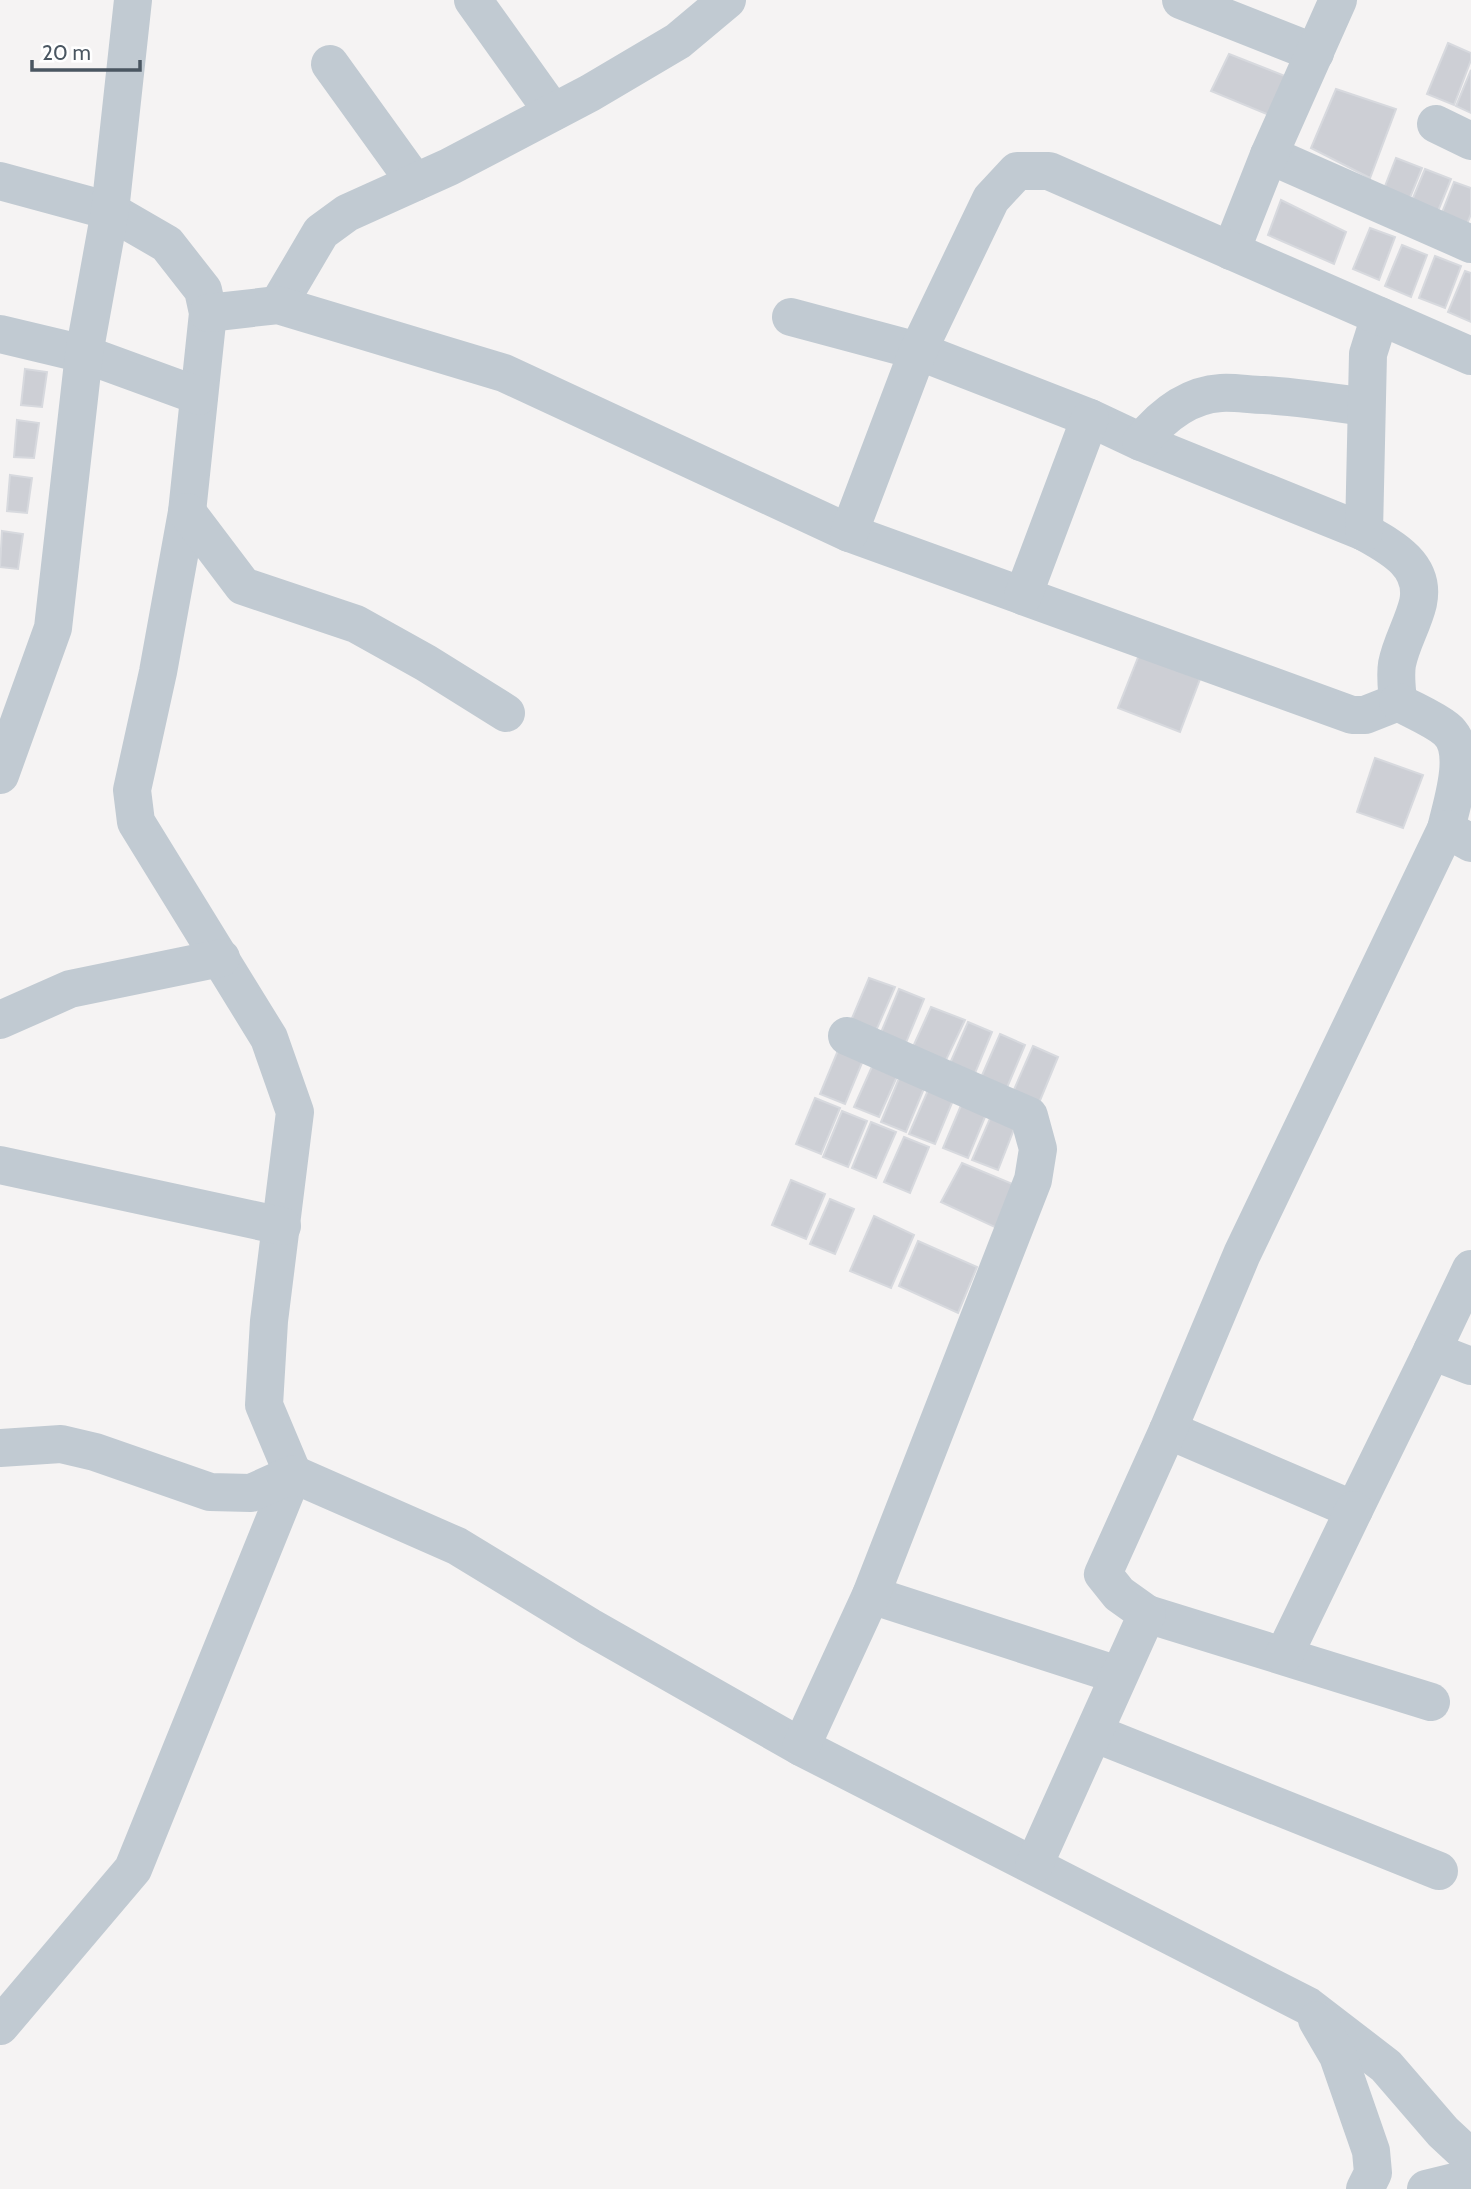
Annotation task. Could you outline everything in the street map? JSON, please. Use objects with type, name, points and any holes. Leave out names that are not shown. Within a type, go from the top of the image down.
[{"type":"street","points":[[0,775],[53,628],[84,354],[110,211],[133,0]]},
{"type":"street","points":[[473,0],[554,112]]},
{"type":"street","points":[[278,305],[321,232],[347,213],[554,112],[678,41],[686,13],[727,0]]},
{"type":"street","points":[[1181,0],[1315,53]]},
{"type":"street","points":[[1231,251],[1269,155],[1338,0]]},
{"type":"street","points":[[330,64],[415,182]]},
{"type":"street","points":[[1436,124],[1471,141]]},
{"type":"street","points":[[1269,155],[1471,244]]},
{"type":"street","points":[[849,533],[918,351],[991,199],[1017,172],[1049,171],[1471,356]]},
{"type":"street","points":[[0,181],[110,211],[167,244],[206,301],[200,396],[187,512],[158,672],[132,790],[136,822],[268,1038],[295,1112],[269,1321],[264,1405],[293,1474],[457,1546],[590,1627],[800,1747],[1308,2006],[1386,2066],[1443,2132],[1471,2158]]},
{"type":"street","points":[[206,301],[278,305],[504,373],[849,533],[1352,715],[1365,715],[1398,702]]},
{"type":"street","points":[[1364,532],[1368,354],[1380,316]]},
{"type":"street","points":[[791,317],[918,351],[1090,418],[1141,442],[1364,532],[1391,547],[1404,557],[1413,569],[1418,586],[1418,602],[1397,667],[1398,702]]},
{"type":"street","points":[[0,334],[84,354],[200,396]]},
{"type":"street","points":[[1141,442],[1156,423],[1170,412],[1193,400],[1220,393],[1298,397],[1365,407]]},
{"type":"street","points":[[1023,596],[1090,418]]},
{"type":"street","points":[[187,512],[243,586],[356,624],[426,663],[506,713]]},
{"type":"street","points":[[1398,702],[1447,730],[1456,740],[1459,768],[1458,836],[1242,1254],[1168,1430],[1103,1574],[1119,1594],[1147,1614],[1431,1702]]},
{"type":"street","points":[[0,1020],[69,989],[220,958]]},
{"type":"street","points":[[800,1747],[871,1595],[1033,1180],[1038,1149],[1029,1116],[847,1035]]},
{"type":"street","points":[[0,1165],[282,1226]]},
{"type":"street","points":[[1284,1655],[1471,1269]]},
{"type":"street","points":[[1432,1351],[1471,1366]]},
{"type":"street","points":[[1168,1430],[1354,1510]]},
{"type":"street","points":[[0,1448],[61,1444],[96,1452],[210,1492],[251,1493],[293,1474]]},
{"type":"street","points":[[0,2026],[133,1869],[293,1474]]},
{"type":"street","points":[[871,1595],[1118,1675]]},
{"type":"street","points":[[1034,1865],[1147,1614]]},
{"type":"street","points":[[1094,1733],[1439,1871]]},
{"type":"street","points":[[1308,2006],[1338,2056],[1371,2151],[1373,2173],[1364,2189]]},
{"type":"street","points":[[1426,2189],[1471,2178]]},
{"type":"building","points":[[1448,43],[1471,53],[1471,60],[1454,105],[1427,94]]},
{"type":"building","points":[[1229,54],[1285,76],[1269,115],[1211,91]]},
{"type":"building","points":[[1471,70],[1471,113],[1456,106]]},
{"type":"building","points":[[1336,89],[1396,109],[1370,178],[1311,148]]},
{"type":"building","points":[[1396,158],[1422,168],[1405,210],[1380,199]]},
{"type":"building","points":[[1425,169],[1451,179],[1434,221],[1408,210]]},
{"type":"building","points":[[1454,182],[1471,188],[1471,214],[1463,234],[1438,223]]},
{"type":"building","points":[[1281,200],[1346,232],[1334,264],[1268,235]]},
{"type":"building","points":[[1370,228],[1395,237],[1379,280],[1353,269]]},
{"type":"building","points":[[1402,245],[1427,255],[1411,297],[1385,286]]},
{"type":"building","points":[[1435,256],[1461,266],[1445,308],[1419,298]]},
{"type":"building","points":[[1465,271],[1471,273],[1471,322],[1448,312]]},
{"type":"building","points":[[25,369],[47,372],[42,407],[21,405]]},
{"type":"building","points":[[17,420],[39,423],[34,458],[14,457]]},
{"type":"building","points":[[10,475],[32,478],[27,513],[7,511]]},
{"type":"building","points":[[2,531],[23,534],[18,569],[0,567]]},
{"type":"building","points":[[1139,655],[1200,679],[1180,732],[1118,708]]},
{"type":"building","points":[[1375,758],[1423,775],[1403,828],[1357,812]]},
{"type":"building","points":[[869,978],[895,987],[875,1033],[850,1023]]},
{"type":"building","points":[[899,989],[924,999],[905,1045],[880,1035]]},
{"type":"building","points":[[931,1007],[965,1020],[945,1062],[912,1049]]},
{"type":"building","points":[[968,1022],[992,1032],[973,1078],[948,1068]]},
{"type":"building","points":[[1000,1034],[1025,1045],[1006,1090],[980,1080]]},
{"type":"building","points":[[1033,1046],[1058,1057],[1039,1103],[1013,1092]]},
{"type":"building","points":[[839,1048],[864,1058],[845,1104],[820,1094]]},
{"type":"building","points":[[874,1062],[899,1072],[879,1117],[854,1107]]},
{"type":"building","points":[[900,1076],[925,1086],[906,1132],[881,1122]]},
{"type":"building","points":[[929,1088],[954,1098],[935,1144],[909,1134]]},
{"type":"building","points":[[815,1098],[840,1108],[821,1154],[796,1144]]},
{"type":"building","points":[[962,1103],[987,1112],[968,1158],[943,1148]]},
{"type":"building","points":[[842,1111],[867,1121],[848,1167],[823,1157]]},
{"type":"building","points":[[992,1114],[1016,1124],[998,1170],[972,1160]]},
{"type":"building","points":[[871,1122],[896,1132],[876,1178],[852,1168]]},
{"type":"building","points":[[904,1137],[929,1147],[910,1193],[884,1182]]},
{"type":"building","points":[[962,1163],[1015,1185],[999,1229],[941,1202]]},
{"type":"building","points":[[791,1180],[825,1194],[806,1239],[772,1225]]},
{"type":"building","points":[[830,1199],[854,1209],[835,1254],[810,1244]]},
{"type":"building","points":[[874,1216],[914,1235],[891,1288],[850,1271]]},
{"type":"building","points":[[918,1241],[977,1267],[958,1313],[899,1286]]}]
